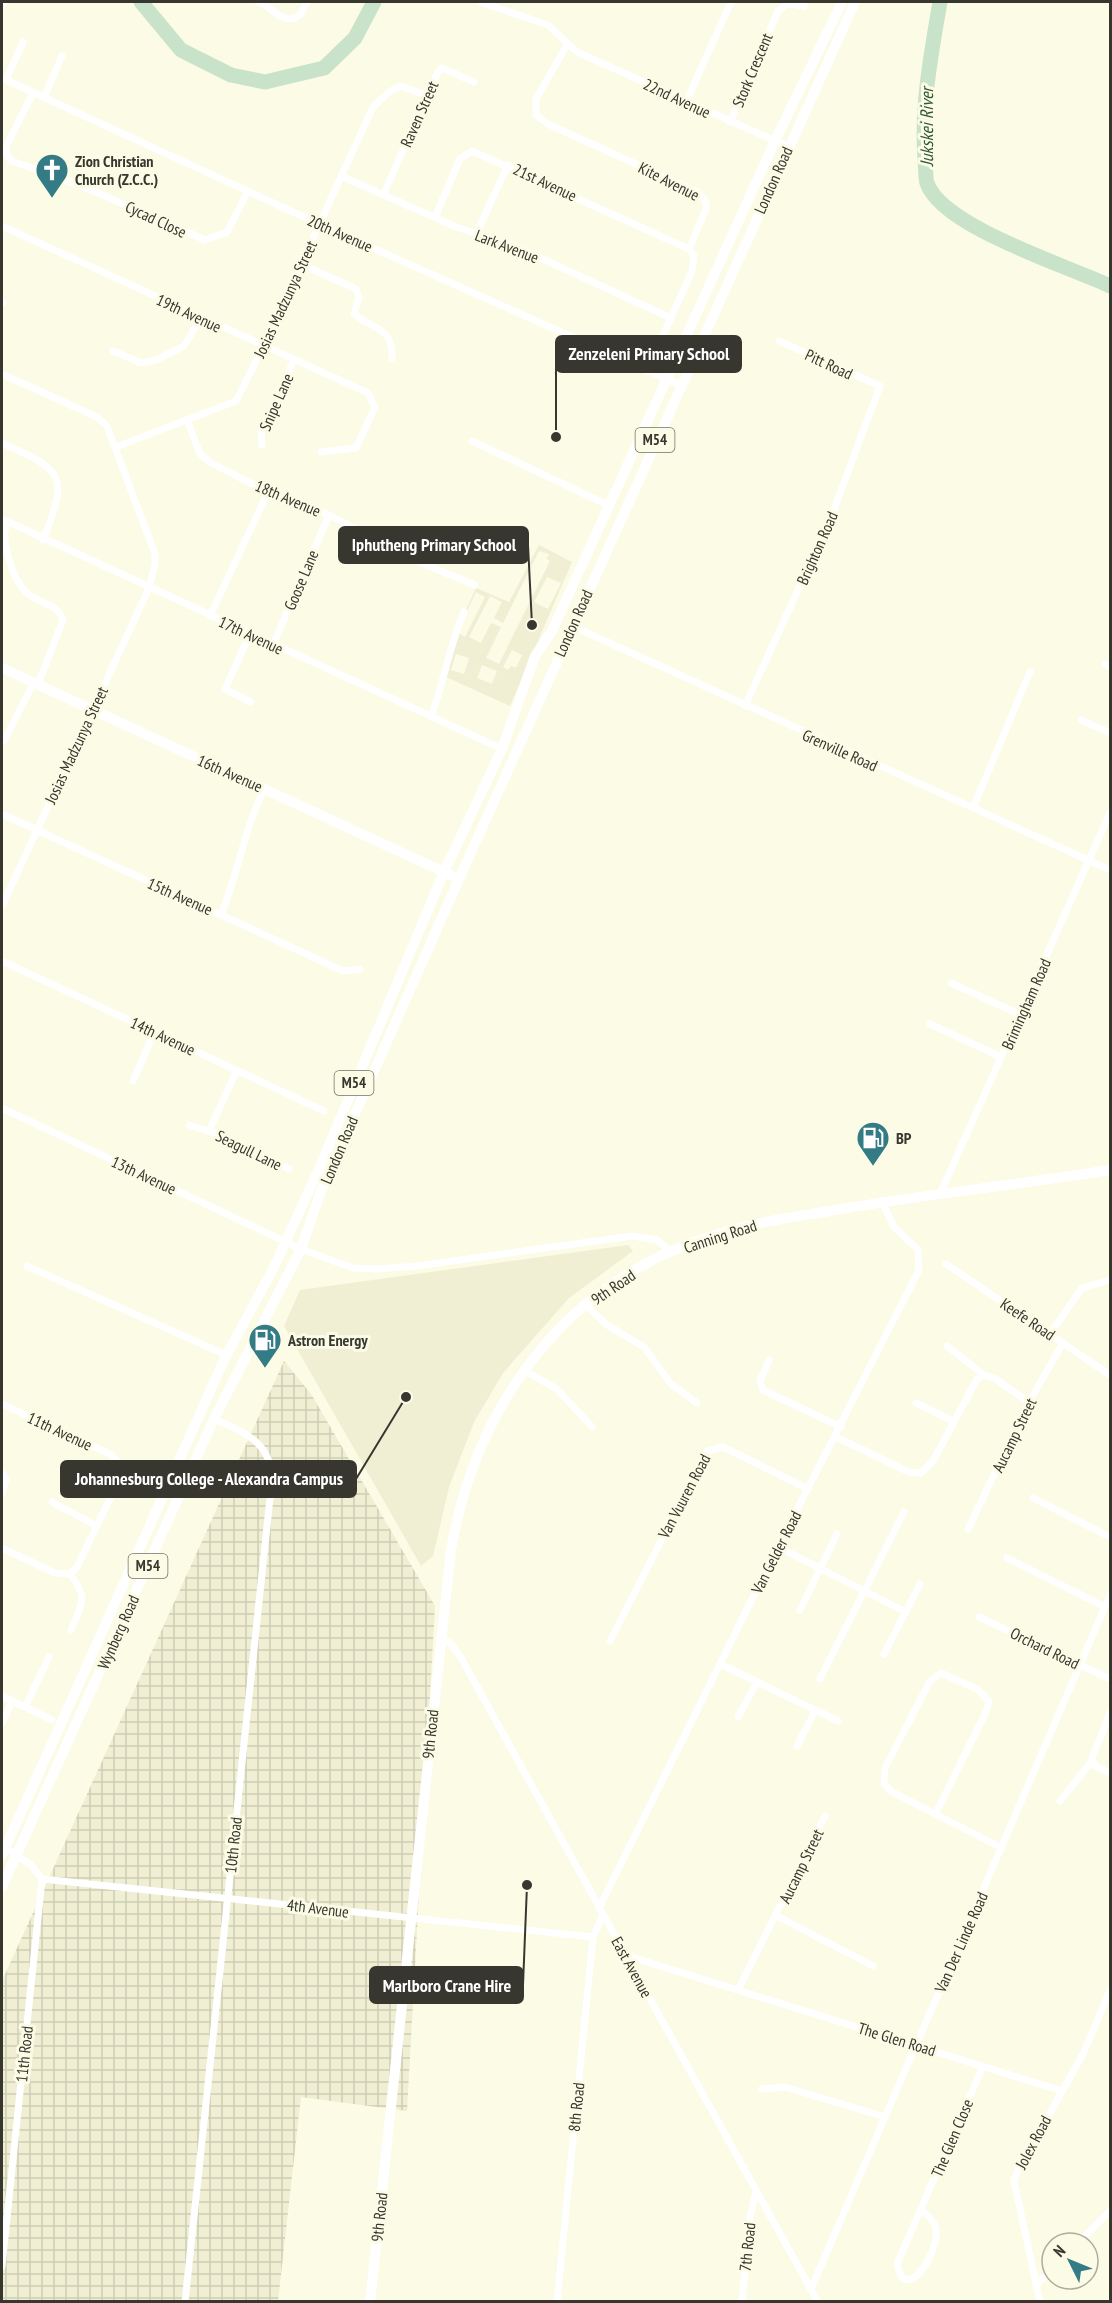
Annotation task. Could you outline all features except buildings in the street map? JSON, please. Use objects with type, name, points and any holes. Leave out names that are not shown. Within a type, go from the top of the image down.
[{"type":"main road","name":"London Road","points":[[286,1241],[412,953],[444,872],[502,748],[536,656],[552,631],[775,141],[842,2]]},
{"type":"main road","name":"London Road","points":[[301,1249],[321,1191],[571,626],[855,2]]},
{"type":"main road","name":"16th Avenue","points":[[2,668],[459,879]]},
{"type":"main road","name":"Canning Road","points":[[671,1252],[746,1225],[882,1202],[1110,1170]]},
{"type":"main road","name":"Wynberg Road","points":[[3,1850],[226,1356],[286,1241]]},
{"type":"main road","name":"Wynberg Road","points":[[2,1887],[214,1419],[301,1249]]},
{"type":"main road","name":"9th Road","points":[[370,2301],[440,1638],[451,1550],[466,1482],[486,1432],[525,1371],[567,1321],[616,1284],[671,1252]]},
{"type":"street","points":[[259,2],[282,18],[290,20],[300,15],[307,2]]},
{"type":"street","name":"22nd Avenue","points":[[480,2],[548,26],[567,45],[686,102],[789,147]]},
{"type":"street","points":[[686,102],[731,2]]},
{"type":"street","name":"Stork Crescent","points":[[730,122],[778,11],[787,4],[804,6]]},
{"type":"street","points":[[4,79],[23,42]]},
{"type":"street","name":"Kite Avenue","points":[[567,45],[536,99],[537,115],[548,124],[702,196],[706,202],[706,209],[689,249],[694,255],[693,267],[647,371]]},
{"type":"street","points":[[44,98],[62,56]]},
{"type":"street","name":"Raven Street","points":[[384,193],[442,68],[474,82]]},
{"type":"street","name":"20th Avenue","points":[[4,79],[680,385]]},
{"type":"street","name":"Josias Madzunya Street","points":[[116,447],[236,401],[378,101],[401,86],[428,96]]},
{"type":"street","name":"Cycad Close","points":[[33,93],[6,147],[7,155],[12,161],[82,186],[206,240],[227,232],[248,190]]},
{"type":"street","name":"21st Avenue","points":[[435,217],[465,154],[470,151],[508,165],[689,249]]},
{"type":"street","points":[[476,234],[508,165]]},
{"type":"street","name":"Lark Avenue","points":[[342,176],[476,234],[512,245],[671,318]]},
{"type":"street","name":"19th Avenue","points":[[2,226],[368,393],[374,401],[374,410],[356,448],[321,452]]},
{"type":"street","points":[[301,264],[357,290],[359,297],[354,314],[388,336],[392,344],[392,358]]},
{"type":"street","points":[[113,351],[141,363],[156,360],[184,346],[201,318]]},
{"type":"street","name":"Pitt Road","points":[[779,341],[880,386]]},
{"type":"street","name":"Snipe Lane","points":[[262,445],[261,431],[294,360]]},
{"type":"street","name":"Josias Madzunya Street","points":[[2,374],[97,417],[109,430],[155,554],[156,564],[149,588],[2,906]]},
{"type":"street","name":"Brighton Road","points":[[745,706],[830,520],[880,386]]},
{"type":"street","name":"18th Avenue","points":[[187,420],[203,458],[268,492],[328,515],[424,564],[475,585]]},
{"type":"street","points":[[472,441],[610,506]]},
{"type":"street","points":[[2,443],[40,460],[51,470],[57,483],[59,499],[43,540]]},
{"type":"street","points":[[210,616],[268,492]]},
{"type":"street","name":"Goose Lane","points":[[273,645],[328,515]]},
{"type":"street","points":[[4,521],[2,540],[21,585],[28,594],[57,610],[63,620],[36,683],[4,741]]},
{"type":"street","name":"17th Avenue","points":[[4,521],[502,748]]},
{"type":"street","points":[[431,717],[444,681],[452,642],[464,612]]},
{"type":"street","name":"Grenville Road","points":[[571,626],[1110,870]]},
{"type":"street","points":[[250,634],[225,689],[251,702]]},
{"type":"street","points":[[973,808],[1030,672]]},
{"type":"street","points":[[1081,720],[1110,733]]},
{"type":"street","points":[[221,915],[237,873],[248,823],[264,790]]},
{"type":"street","name":"Brimingham Road","points":[[940,1194],[1110,813]]},
{"type":"street","name":"15th Avenue","points":[[2,814],[344,971],[360,969]]},
{"type":"street","name":"14th Avenue","points":[[2,962],[324,1111]]},
{"type":"street","points":[[951,984],[1021,1015]]},
{"type":"street","points":[[930,1024],[1001,1057]]},
{"type":"street","points":[[134,1081],[154,1031]]},
{"type":"street","name":"Seagull Lane","points":[[210,1131],[237,1070]]},
{"type":"street","name":"13th Avenue","points":[[2,1108],[301,1249]]},
{"type":"street","name":"Seagull Lane","points":[[189,1125],[210,1131],[289,1169]]},
{"type":"street","name":"Van Gelder Road","points":[[599,1908],[920,1266],[918,1250],[894,1227],[882,1202]]},
{"type":"street","name":"Canning Road","points":[[301,1249],[352,1268],[376,1269],[632,1236],[657,1240],[671,1252]]},
{"type":"street","name":"Keefe Road","points":[[946,1264],[1110,1375]]},
{"type":"street","points":[[27,1266],[226,1356]]},
{"type":"street","points":[[1050,1334],[1071,1300],[1082,1288],[1110,1280]]},
{"type":"street","points":[[586,1305],[607,1325],[645,1347],[671,1384],[697,1403]]},
{"type":"street","name":"Aucamp Street","points":[[968,1529],[1029,1402],[1063,1343]]},
{"type":"street","points":[[947,1346],[984,1375],[993,1378],[1029,1402]]},
{"type":"street","points":[[769,1360],[760,1381],[763,1390],[841,1427]]},
{"type":"street","points":[[525,1371],[557,1389],[592,1427]]},
{"type":"street","points":[[836,1437],[909,1473],[921,1473],[930,1466],[973,1383],[984,1375]]},
{"type":"street","points":[[916,1403],[953,1421]]},
{"type":"street","name":"11th Avenue","points":[[2,1404],[110,1454],[118,1461],[120,1477],[97,1526]]},
{"type":"street","name":"10th Road","points":[[185,2301],[272,1470],[267,1455],[258,1441],[214,1419]]},
{"type":"street","name":"Van Vuuren Road","points":[[610,1641],[707,1451],[723,1446],[808,1490]]},
{"type":"street","points":[[2,1472],[6,1480],[2,1494]]},
{"type":"street","points":[[1033,1498],[1110,1537]]},
{"type":"street","points":[[2,1548],[55,1573],[70,1574],[77,1567],[97,1526],[52,1502]]},
{"type":"street","points":[[820,1679],[904,1512]]},
{"type":"street","points":[[800,1610],[837,1534]]},
{"type":"street","points":[[778,1547],[906,1612]]},
{"type":"street","points":[[1007,1558],[1105,1607]]},
{"type":"street","points":[[70,1574],[83,1595],[71,1630]]},
{"type":"street","points":[[884,1654],[920,1584]]},
{"type":"street","name":"Van Der Linde Road","points":[[811,2289],[1110,1594]]},
{"type":"street","name":"Orchard Road","points":[[979,1617],[1110,1679]]},
{"type":"street","name":"East Avenue","points":[[440,1638],[450,1643],[460,1656],[818,2301]]},
{"type":"street","points":[[25,1707],[49,1657]]},
{"type":"street","points":[[720,1664],[838,1721]]},
{"type":"street","points":[[936,1813],[987,1712],[988,1701],[977,1689],[941,1673],[930,1681],[883,1774],[884,1784],[892,1792],[1002,1848]]},
{"type":"street","points":[[738,1717],[757,1682]]},
{"type":"street","points":[[2,1696],[52,1720]]},
{"type":"street","points":[[2,1724],[12,1701]]},
{"type":"street","points":[[797,1746],[814,1711]]},
{"type":"street","points":[[1060,1801],[1092,1761],[1110,1713]]},
{"type":"street","points":[[1092,1761],[1095,1766],[1110,1773]]},
{"type":"street","name":"Aucamp Street","points":[[738,1990],[825,1816]]},
{"type":"street","points":[[3,1850],[17,1854],[31,1865],[42,1879]]},
{"type":"street","name":"4th Avenue","points":[[42,1879],[593,1937]]},
{"type":"street","name":"11th Road","points":[[2,2266],[42,1879]]},
{"type":"street","name":"8th Road","points":[[557,2301],[593,1937],[603,1915]]},
{"type":"street","name":"Aucamp Street","points":[[777,1916],[873,1966]]},
{"type":"street","name":"The Glen Road","points":[[625,1955],[1062,2091]]},
{"type":"street","points":[[1062,2091],[1086,2048],[1110,1990]]},
{"type":"street","name":"The Glen Close","points":[[922,2211],[935,2226],[935,2239],[919,2274],[914,2279],[906,2280],[902,2277],[897,2264],[922,2211],[983,2066]]},
{"type":"street","points":[[762,2089],[794,2089],[885,2117]]},
{"type":"street","name":"Jolex Road","points":[[1040,2301],[1014,2181],[1062,2091]]},
{"type":"street","name":"7th Road","points":[[742,2301],[750,2217],[756,2192]]},
{"type":"street","points":[[1090,2231],[1110,2211]]},
{"type":"street","points":[[1036,2285],[1040,2281]]},
{"type":"shaded area","points":[[539,545],[572,562],[510,706],[446,677],[456,632],[476,588],[509,602]],"holes":[[[539,551],[549,554],[547,559],[550,561],[499,664],[486,658],[501,627],[491,623],[481,643],[469,637],[490,596],[502,602],[494,618],[503,623]],[[547,577],[561,583],[548,609],[534,602]],[[476,592],[485,597],[465,637],[457,632]],[[512,650],[522,655],[516,668],[511,666],[508,670],[503,667]],[[456,654],[469,658],[464,674],[451,670]],[[482,665],[497,671],[492,684],[477,678]]]},
{"type":"shaded area","points":[[628,1245],[633,1251],[569,1298],[503,1373],[474,1422],[449,1487],[433,1556],[421,1566],[284,1326],[300,1290]]},
{"type":"shaded area","points":[[284,1361],[311,1394],[435,1606],[407,2111],[301,2097],[278,2301],[2,2302],[2,1981]]},
{"type":"waterway","name":"Jukskei River","points":[[141,2],[181,50],[231,75],[265,82],[324,68],[355,38],[374,2]]},
{"type":"waterway","name":"Jukskei River","points":[[940,2],[930,61],[924,120],[927,183],[937,199],[956,215],[980,230],[1110,286]]},
{"type":"place","name":"Zion Christian Church (Z.C.C.)","points":[[52,199]]},
{"type":"place","name":"Zenzeleni Primary School","points":[[556,437]]},
{"type":"place","name":"Iphutheng Primary School","points":[[532,625]]},
{"type":"place","name":"BP","points":[[873,1167]]},
{"type":"place","name":"Astron Energy","points":[[265,1369]]},
{"type":"place","name":"Johannesburg College - Alexandra Campus","points":[[406,1397]]},
{"type":"place","name":"Marlboro Crane Hire","points":[[527,1885]]}]
